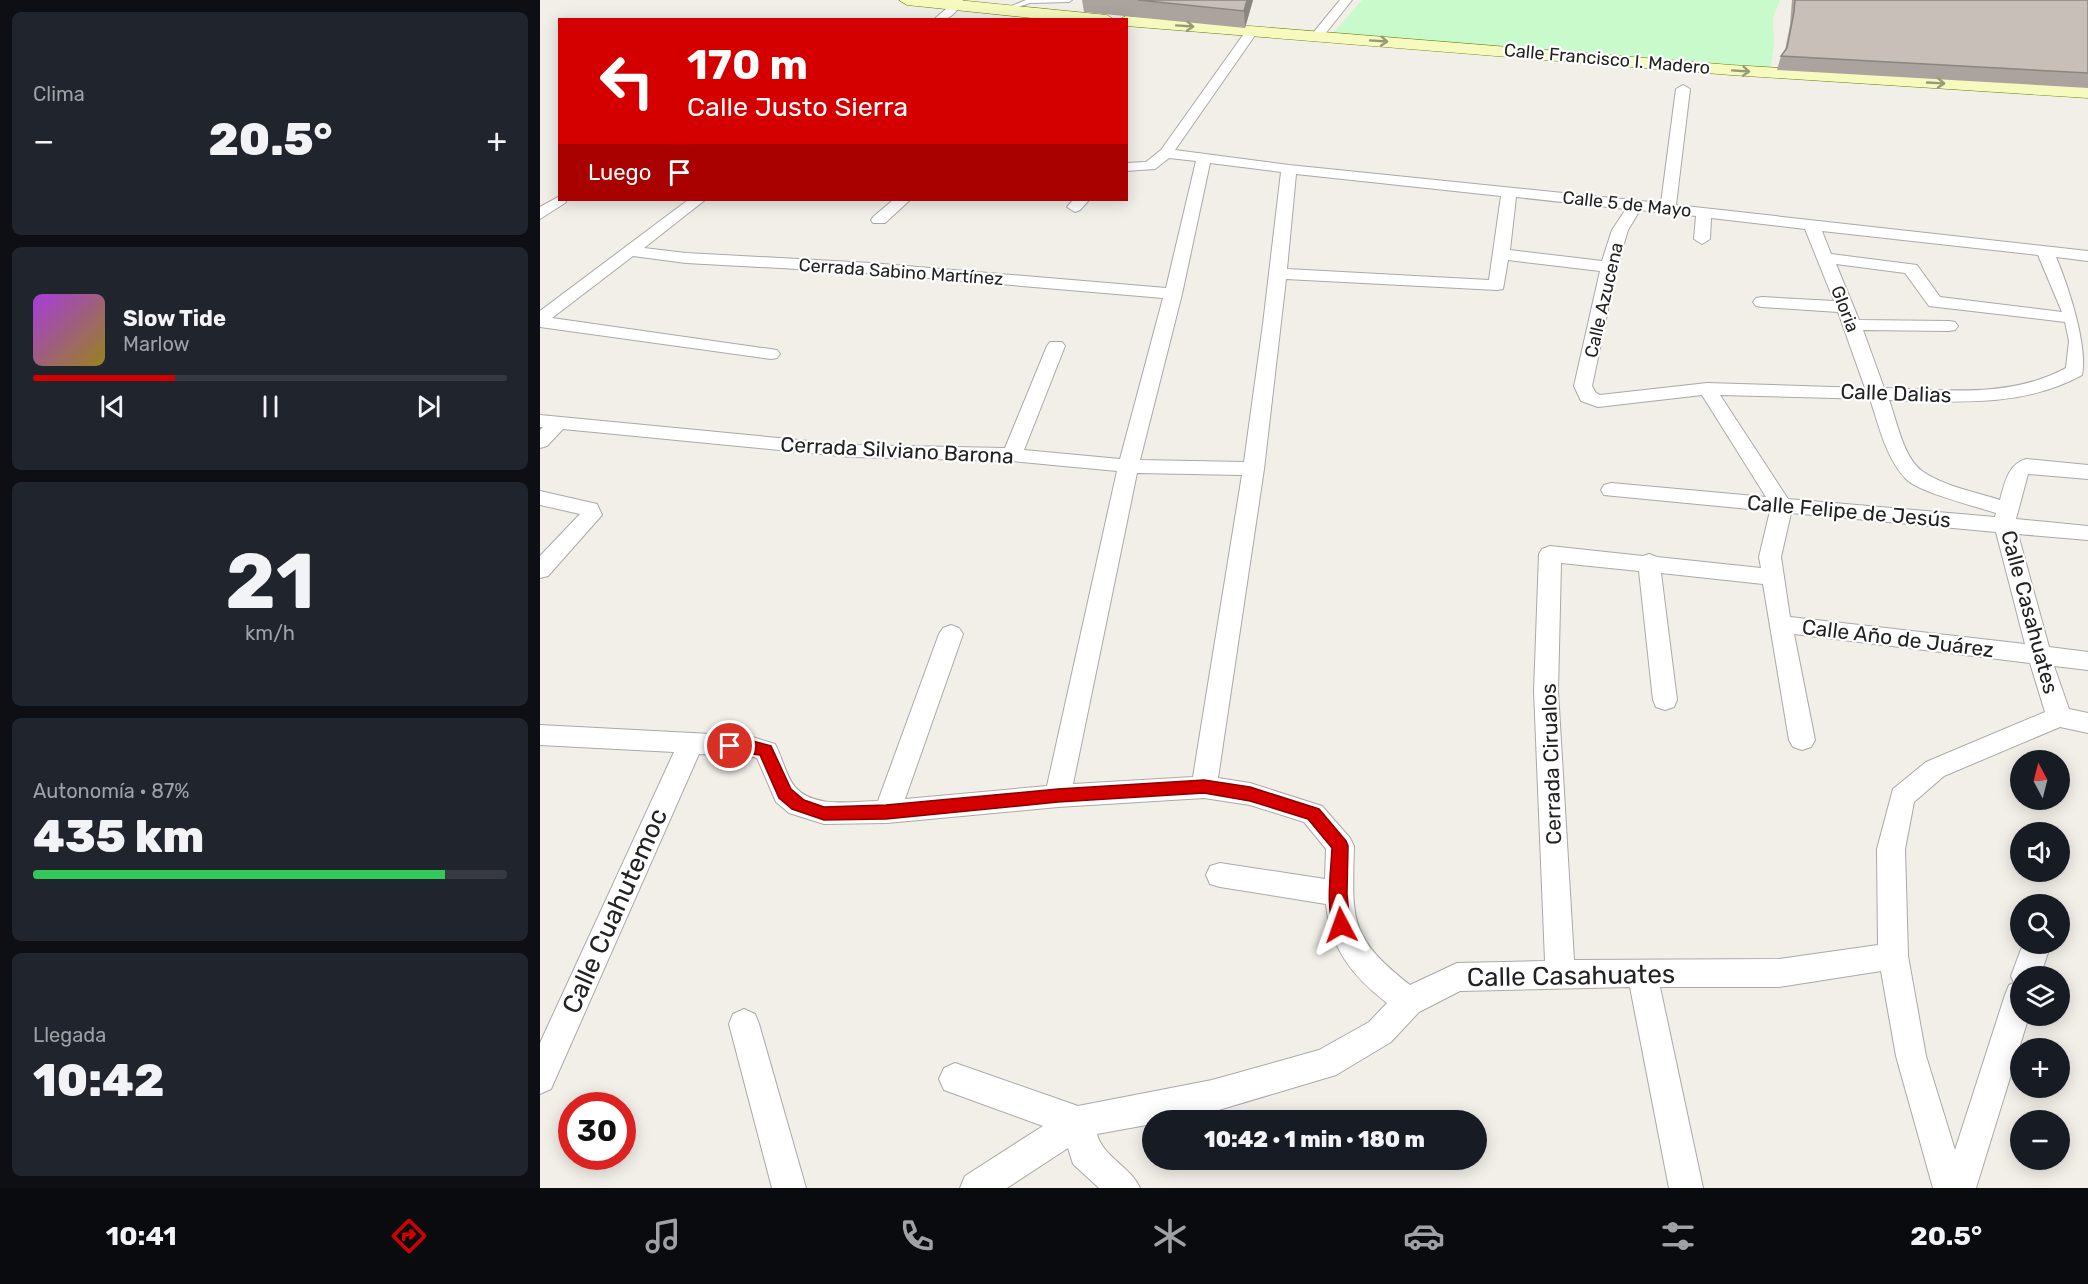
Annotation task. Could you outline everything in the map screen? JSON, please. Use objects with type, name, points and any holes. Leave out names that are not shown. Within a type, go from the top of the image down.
[{"type":"main road","points":[[907,0],[956,2],[1005,10],[1065,12],[1096,18]]},
{"type":"main road","name":"Calle Francisco I. Madero","points":[[1128,21],[1743,71],[2088,92]]},
{"type":"street","points":[[1317,36],[1346,0]]},
{"type":"street","points":[[942,18],[951,11],[956,2]]},
{"type":"street","points":[[1128,167],[1150,166],[1166,153],[1252,31]]},
{"type":"street","points":[[1668,209],[1683,89]]},
{"type":"street","name":"Calle 5 de Mayo","points":[[1166,153],[1288,169],[1636,205],[2088,256]]},
{"type":"street","points":[[1058,796],[1128,466],[1173,294],[1204,158]]},
{"type":"street","points":[[1204,787],[1254,469],[1279,274],[1288,169]]},
{"type":"street","points":[[1279,274],[1497,285],[1509,192]]},
{"type":"street","points":[[540,213],[558,201]]},
{"type":"street","points":[[540,321],[696,201]]},
{"type":"street","points":[[879,220],[901,201]]},
{"type":"street","name":"Calle Azucena","points":[[1588,397],[1583,386],[1609,267],[1620,230],[1636,205]]},
{"type":"street","points":[[1702,239],[1704,213]]},
{"type":"street","name":"Gloria","points":[[1812,226],[1852,325],[1899,454],[1914,476],[2007,517]]},
{"type":"street","name":"Cerrada Sabino Martínez","points":[[629,251],[686,258],[871,268],[1173,294]]},
{"type":"street","name":"Calle Dalias","points":[[1588,397],[1598,401],[1611,401],[1707,389],[1876,392],[1953,396],[2009,394],[2053,383],[2075,371],[2080,356],[2072,318],[2045,252]]},
{"type":"street","points":[[1500,254],[1609,267]]},
{"type":"street","points":[[1826,258],[1911,269],[1929,298],[1935,302],[2072,318]]},
{"type":"street","points":[[1762,302],[1844,307]]},
{"type":"street","points":[[540,321],[771,354]]},
{"type":"street","points":[[1852,325],[1949,326]]},
{"type":"street","points":[[1012,454],[1056,346]]},
{"type":"street","points":[[1707,389],[1782,506],[1770,557],[1802,740]]},
{"type":"street","points":[[540,442],[549,423]]},
{"type":"street","name":"Cerrada Silviano Barona","points":[[549,423],[851,451],[1012,454],[1128,466],[1254,469]]},
{"type":"street","name":"Calle Casahuates","points":[[2059,717],[2038,655],[2007,517],[2019,471],[2026,466],[2088,472]]},
{"type":"street","name":"Calle Felipe de Jesús","points":[[1611,490],[1782,506],[2007,517],[2088,532]]},
{"type":"street","points":[[540,498],[579,505],[590,509],[591,515],[540,570]]},
{"type":"street","name":"Cerrada Cirualos","points":[[1560,974],[1546,691],[1550,554],[1649,562]]},
{"type":"street","points":[[1665,700],[1649,562],[1772,577]]},
{"type":"street","name":"Calle Año de Juárez","points":[[1780,624],[2088,662]]},
{"type":"street","points":[[886,812],[951,634]]},
{"type":"street","points":[[1950,1188],[1911,1056],[1893,956],[1891,849],[1902,797],[1935,769],[2059,717],[2088,723]]},
{"type":"street","points":[[540,735],[690,745],[749,746],[766,751],[785,794],[798,805],[824,813],[886,812],[1058,796],[1204,787],[1250,794],[1313,814],[1340,846],[1341,925],[1361,962],[1407,1002]]},
{"type":"street","name":"Calle Cuahutemoc","points":[[540,1078],[690,745]]},
{"type":"street","points":[[1220,875],[1339,894]]},
{"type":"street","name":"Calle Casahuates","points":[[977,1188],[1078,1122],[1212,1096],[1325,1064],[1380,1032],[1407,1002],[1456,977],[1779,973],[1893,956]]},
{"type":"street","points":[[1642,974],[1686,1188]]},
{"type":"street","points":[[744,1024],[789,1188]]},
{"type":"street","points":[[1959,1188],[2010,1026]]},
{"type":"street","points":[[956,1079],[1078,1122],[1085,1152],[1123,1188]]},
{"type":"green space","points":[[1362,0],[1780,0],[1773,18],[1774,43],[1770,73],[1333,33]]},
{"type":"building","points":[[1138,0],[1247,0],[1244,11]]},
{"type":"building","points":[[1795,0],[2088,0],[2088,73],[1781,56],[1787,48]]},
{"type":"route","points":[[730,746],[749,746],[766,751],[785,794],[798,805],[824,813],[886,812],[1058,796],[1204,787],[1250,794],[1313,814],[1340,846],[1341,925]]}]
